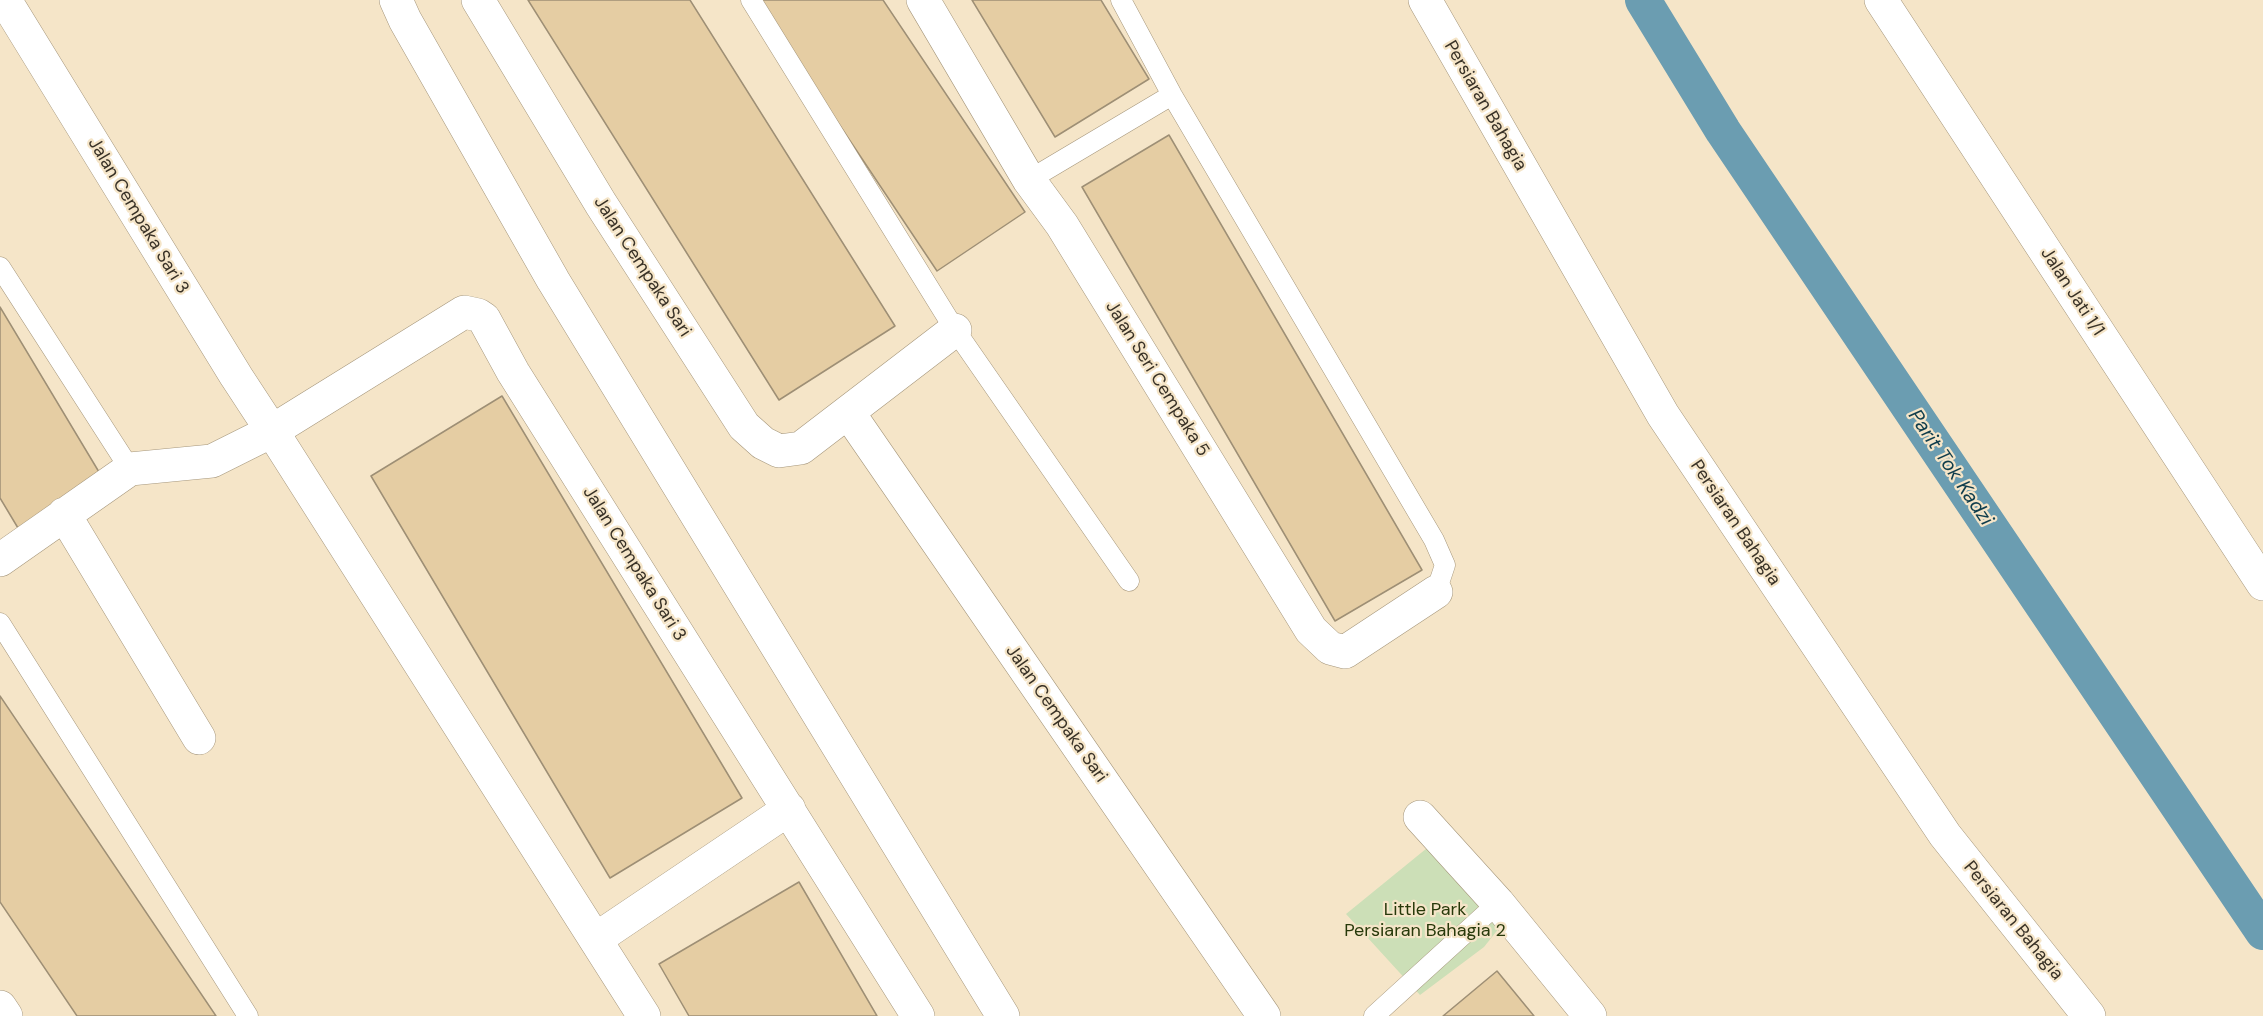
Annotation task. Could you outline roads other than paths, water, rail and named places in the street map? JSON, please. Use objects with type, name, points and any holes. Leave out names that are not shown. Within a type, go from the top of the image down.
[{"type":"street","name":"Jalan Cempaka Sari 3","points":[[5,0],[236,376],[644,1016]]},
{"type":"street","points":[[396,0],[405,20],[553,280],[1003,1016]]},
{"type":"street","name":"Jalan Cempaka Sari","points":[[478,0],[601,204],[744,426],[763,443],[779,451],[801,448],[955,330]]},
{"type":"street","name":"Jalan Seri Cempaka 5","points":[[923,0],[1029,180],[1062,225],[1311,630],[1330,648],[1346,652],[1436,592]]},
{"type":"street","name":"Persiaran Bahagia","points":[[1425,0],[1663,415],[1945,835],[2089,1016]]},
{"type":"street","name":"Jalan Jati 1/1","points":[[1881,0],[2263,584]]},
{"type":"street","name":"Jalan Cempaka Sari 3","points":[[272,431],[464,312],[471,312],[484,319],[513,372],[918,1016]]},
{"type":"street","name":"Jalan Cempaka Sari","points":[[848,412],[1264,1016]]},
{"type":"street","points":[[3,551],[64,514],[130,469],[212,461],[272,431]]},
{"type":"street","points":[[64,514],[199,738]]},
{"type":"street","points":[[596,939],[789,809]]},
{"type":"street","points":[[1420,817],[1498,903],[1590,1016]]},
{"type":"street","points":[[0,1007],[6,1016]]},
{"type":"lane","points":[[751,0],[955,330],[1129,581]]},
{"type":"lane","points":[[1121,0],[1172,95],[1434,540],[1445,565],[1436,592]]},
{"type":"lane","points":[[1029,180],[1172,95]]},
{"type":"lane","points":[[0,267],[130,469]]},
{"type":"lane","points":[[0,623],[248,1016]]},
{"type":"lane","points":[[1374,1016],[1498,903]]},
{"type":"waterway","name":"Parit Tok Kadzi","points":[[1643,0],[1723,131],[2263,932]]},
{"type":"park label","name":"Little Park Persiaran Bahagia 2","points":[[1425,920]]}]
